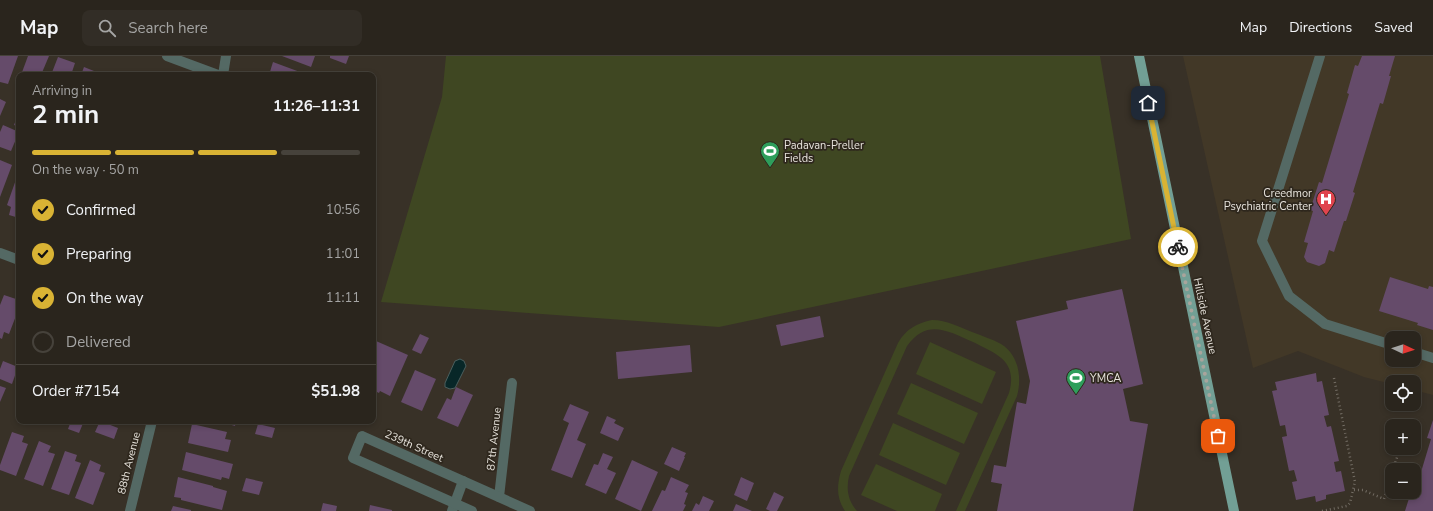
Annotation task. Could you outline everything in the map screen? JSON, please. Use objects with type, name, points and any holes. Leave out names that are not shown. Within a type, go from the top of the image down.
[{"type":"main road","name":"Hillside Avenue","points":[[1139,56],[1234,511]]},
{"type":"street","points":[[167,56],[210,72]]},
{"type":"street","points":[[223,72],[226,56]]},
{"type":"street","points":[[1320,56],[1262,241],[1289,296],[1325,324],[1385,343]]},
{"type":"street","points":[[0,253],[16,259]]},
{"type":"street","points":[[1421,354],[1433,358]]},
{"type":"street","name":"87th Avenue","points":[[499,497],[512,383]]},
{"type":"street","name":"88th Avenue","points":[[130,511],[151,424]]},
{"type":"street","name":"239th Street","points":[[472,511],[453,507],[353,458],[362,436],[530,511]]},
{"type":"street","points":[[453,507],[463,481]]},
{"type":"path","points":[[1322,511],[1347,506],[1350,504],[1355,482],[1334,378]]},
{"type":"path","points":[[1353,490],[1363,490],[1384,499],[1385,496]]},
{"type":"shaded area","name":"Creedmor Psychiatric Center","points":[[1183,56],[1433,56],[1433,395],[1421,392],[1421,375],[1385,375],[1385,382],[1364,377],[1298,351],[1253,368]]},
{"type":"green space","name":"Padavan-Preller Fields","points":[[446,56],[1100,56],[1131,239],[719,327],[381,302],[442,97]]},
{"type":"green space","points":[[932,320],[953,324],[1001,344],[1012,354],[1018,367],[1019,382],[1017,396],[965,511],[956,511],[1009,393],[1011,373],[1008,366],[997,355],[955,334],[938,329],[922,332],[907,346],[849,476],[848,495],[857,511],[845,511],[840,501],[838,491],[841,471],[898,343],[912,327]]},
{"type":"green space","points":[[930,342],[996,372],[982,404],[916,374]]},
{"type":"green space","points":[[911,383],[978,413],[964,444],[897,414]]},
{"type":"green space","points":[[893,423],[960,453],[946,485],[879,455]]},
{"type":"green space","points":[[876,464],[942,494],[935,511],[897,511],[861,495]]},
{"type":"water","points":[[460,359],[464,361],[466,366],[455,388],[450,389],[445,387],[445,383],[455,361]]},
{"type":"building","points":[[0,56],[18,56],[8,84],[0,82]]},
{"type":"building","points":[[28,56],[49,56],[42,72],[22,72]]},
{"type":"building","points":[[282,56],[315,56],[311,67]]},
{"type":"building","points":[[330,56],[349,56],[346,64],[330,58]]},
{"type":"building","points":[[1362,56],[1395,56],[1383,104],[1380,103],[1353,192],[1355,193],[1346,221],[1344,221],[1334,252],[1329,250],[1325,263],[1319,266],[1307,262],[1304,257],[1308,243],[1304,242],[1313,211],[1310,210],[1319,182],[1322,183],[1349,94],[1347,93],[1355,65],[1358,66]]},
{"type":"building","points":[[58,57],[75,63],[72,72],[52,72]]},
{"type":"building","points":[[273,62],[300,72],[270,72]]},
{"type":"building","points":[[84,67],[96,72],[82,72]]},
{"type":"building","points":[[0,99],[6,102],[0,116]]},
{"type":"building","points":[[3,125],[16,131],[16,139],[11,151],[0,147],[0,132]]},
{"type":"building","points":[[0,160],[12,165],[0,197]]},
{"type":"building","points":[[16,180],[16,217],[9,215],[11,207],[7,205]]},
{"type":"building","points":[[1390,277],[1428,289],[1429,286],[1433,287],[1433,330],[1417,325],[1418,323],[1379,311]]},
{"type":"building","name":"YMCA","points":[[1122,289],[1143,384],[1123,389],[1130,421],[1148,424],[1133,511],[997,511],[1002,484],[991,482],[994,465],[1006,467],[1017,402],[1026,404],[1030,381],[1016,321],[1068,309],[1066,301]]},
{"type":"building","points":[[4,295],[16,299],[16,316],[9,334],[4,332],[2,339],[0,338],[0,305]]},
{"type":"building","points":[[820,316],[824,337],[781,346],[776,325]]},
{"type":"building","points":[[420,334],[429,338],[421,354],[412,350]]},
{"type":"building","points":[[376,341],[408,355],[390,396],[380,391],[379,393],[376,392]]},
{"type":"building","points":[[690,345],[692,372],[618,379],[616,352]]},
{"type":"building","points":[[3,361],[16,366],[16,373],[12,384],[0,379],[0,369]]},
{"type":"building","points":[[415,370],[436,379],[422,411],[401,402]]},
{"type":"building","points":[[1316,373],[1317,382],[1322,381],[1329,415],[1324,416],[1327,427],[1331,426],[1339,461],[1334,462],[1336,472],[1341,471],[1345,491],[1326,495],[1326,499],[1316,502],[1315,496],[1296,500],[1292,482],[1297,481],[1294,470],[1289,471],[1282,437],[1287,436],[1285,425],[1280,426],[1272,391],[1277,390],[1275,382]]},
{"type":"building","points":[[0,386],[6,388],[0,402]]},
{"type":"building","points":[[456,387],[473,395],[458,427],[437,418],[447,398],[451,400]]},
{"type":"building","points":[[570,404],[589,412],[577,440],[586,444],[572,478],[551,470],[569,423],[563,420]]},
{"type":"building","points":[[607,416],[616,420],[614,423],[624,428],[618,441],[600,433]]},
{"type":"building","points":[[1433,420],[1433,511],[1405,511],[1409,499],[1421,499],[1421,472],[1431,439],[1427,438]]},
{"type":"building","points":[[70,424],[83,424],[79,433],[68,429]]},
{"type":"building","points":[[99,424],[108,424],[118,428],[114,439],[95,432]]},
{"type":"building","points":[[192,424],[227,432],[225,439],[231,440],[228,452],[188,443]]},
{"type":"building","points":[[258,424],[275,428],[272,438],[255,434]]},
{"type":"building","points":[[12,432],[24,436],[22,442],[28,444],[16,476],[0,470],[0,465]]},
{"type":"building","points":[[39,441],[51,446],[48,452],[55,454],[43,486],[24,479]]},
{"type":"building","points":[[672,447],[686,453],[679,471],[664,464]]},
{"type":"building","points":[[65,451],[77,455],[75,461],[81,463],[69,495],[51,489]]},
{"type":"building","points":[[186,452],[233,464],[229,479],[222,477],[221,480],[182,470]]},
{"type":"building","points":[[603,453],[613,457],[607,469],[616,473],[606,494],[585,485],[594,464],[598,465]]},
{"type":"building","points":[[90,460],[101,465],[99,471],[105,473],[93,505],[75,498]]},
{"type":"building","points":[[632,460],[658,472],[641,511],[615,499]]},
{"type":"building","points":[[178,477],[227,491],[222,510],[174,497]]},
{"type":"building","points":[[671,477],[689,485],[685,492],[688,493],[684,504],[686,505],[683,511],[652,511],[662,490],[665,491]]},
{"type":"building","points":[[741,477],[754,483],[747,501],[734,495]]},
{"type":"building","points":[[246,478],[263,482],[259,495],[242,491]]},
{"type":"building","points":[[774,492],[784,497],[777,511],[770,511],[766,509]]},
{"type":"building","points":[[703,496],[714,501],[709,511],[692,511],[696,503],[699,505]]},
{"type":"building","points":[[323,503],[337,506],[336,511],[321,511]]},
{"type":"building","points":[[736,504],[752,511],[733,511]]},
{"type":"building","points":[[370,505],[392,510],[392,511],[369,511]]},
{"type":"building","points":[[173,506],[191,510],[191,511],[171,511]]},
{"type":"way so far","points":[[1178,247],[1218,436]]},
{"type":"place","name":"Padavan-Preller Fields","points":[[770,168]]},
{"type":"place","name":"Creedmor Psychiatric Center","points":[[1326,216]]},
{"type":"place","name":"YMCA","points":[[1076,395]]},
{"type":"route","points":[[1148,103],[1178,247]]}]
